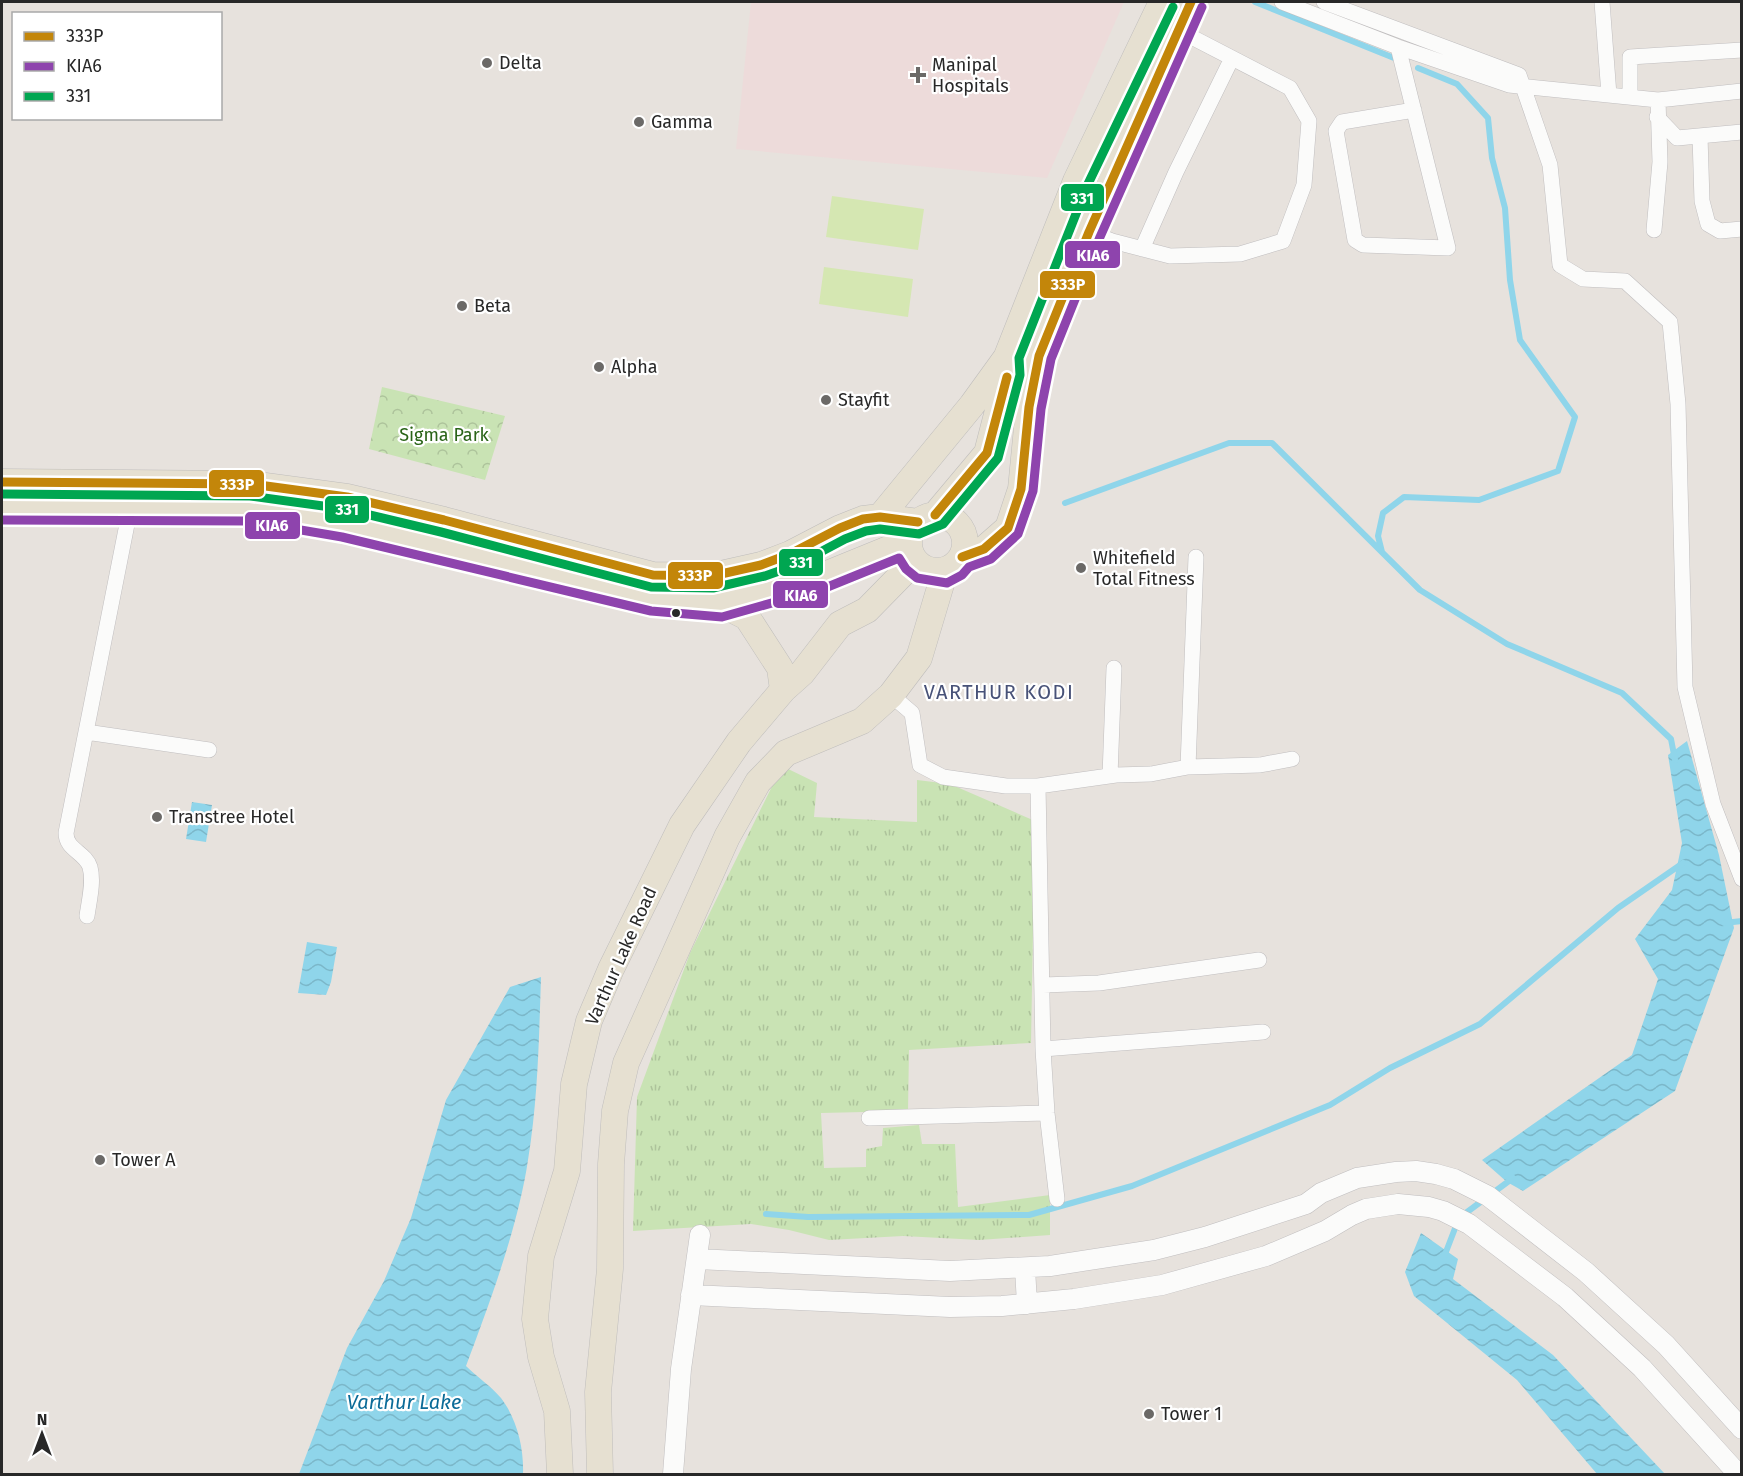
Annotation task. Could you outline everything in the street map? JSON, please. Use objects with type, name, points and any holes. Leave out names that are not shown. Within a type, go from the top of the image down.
[{"type":"main road","points":[[880,517],[972,405],[1008,356],[1076,181],[1162,2]]},
{"type":"main road","points":[[919,535],[923,568],[953,564],[984,549],[1008,528],[1021,489],[1029,407],[1039,356],[1089,232],[1191,2]]},
{"type":"main road","name":"Varthur Lake Road","points":[[560,1474],[557,1411],[541,1357],[535,1318],[541,1256],[567,1171],[573,1084],[589,1021],[610,969],[682,825],[739,742],[783,690],[802,673],[840,624],[867,610],[919,535],[987,453],[1008,372],[1008,356]]},
{"type":"main road","points":[[2,482],[251,484],[346,497],[653,575],[712,576],[761,565],[790,554],[840,528],[863,519],[880,517],[919,535]]},
{"type":"main road","points":[[2,508],[249,509],[302,517],[434,545],[614,591],[654,599],[723,605],[822,576],[919,535],[945,516],[961,528],[965,547],[953,564],[919,658],[891,695],[862,721],[786,753],[758,782],[727,837],[626,1063],[615,1111],[610,1164],[610,1269],[598,1392],[600,1474]]},
{"type":"main road","points":[[723,605],[747,617],[780,668],[783,690]]},
{"type":"main road","points":[[728,760],[758,782]]},
{"type":"street","points":[[1282,2],[1398,47],[1524,88],[1658,100],[1742,91]]},
{"type":"street","points":[[1324,2],[1519,75],[1550,165],[1560,265],[1583,279],[1626,281],[1670,322],[1678,404],[1685,687],[1713,804],[1742,879]]},
{"type":"street","points":[[1602,2],[1609,95]]},
{"type":"street","points":[[1089,232],[1170,256],[1240,254],[1283,241],[1304,185],[1309,120],[1290,88],[1178,30]]},
{"type":"street","points":[[1398,47],[1414,110],[1448,248],[1363,245],[1355,240],[1336,131],[1342,122],[1414,110]]},
{"type":"street","points":[[1607,59],[1742,50]]},
{"type":"street","points":[[1630,57],[1630,97]]},
{"type":"street","points":[[1142,249],[1232,58]]},
{"type":"street","points":[[1654,230],[1660,162],[1658,100]]},
{"type":"street","points":[[1657,117],[1677,138],[1742,132]]},
{"type":"street","points":[[1700,136],[1702,201],[1708,224],[1720,231],[1742,229]]},
{"type":"street","points":[[87,916],[90,868],[87,861],[71,848],[66,840],[67,825],[130,509]]},
{"type":"street","points":[[1188,767],[1196,557]]},
{"type":"street","points":[[1110,776],[1114,668]]},
{"type":"street","points":[[891,695],[912,712],[920,765],[943,777],[1006,786],[1038,786],[1110,776],[1152,774],[1188,767],[1260,765],[1292,759]]},
{"type":"street","points":[[86,732],[209,750]]},
{"type":"street","points":[[1038,786],[1043,1049],[1047,1113],[1057,1199]]},
{"type":"street","points":[[1043,985],[1099,983],[1259,960]]},
{"type":"street","points":[[1043,1049],[1263,1032]]},
{"type":"street","points":[[869,1118],[1047,1113]]},
{"type":"street","points":[[696,1259],[950,1271],[1025,1268],[1102,1259],[1154,1250],[1205,1237],[1306,1204],[1338,1184],[1376,1173],[1416,1171],[1454,1179],[1471,1186],[1525,1224],[1590,1275],[1665,1345],[1742,1429]]},
{"type":"street","points":[[1476,1228],[1495,1202]]},
{"type":"street","points":[[691,1295],[950,1308],[1028,1304],[1108,1295],[1172,1283],[1266,1256],[1325,1231],[1345,1218],[1366,1209],[1398,1204],[1429,1207],[1456,1216],[1476,1228],[1568,1300],[1642,1368],[1738,1474]]},
{"type":"street","points":[[673,1474],[681,1369],[700,1235]]},
{"type":"street","points":[[1025,1268],[1028,1304]]},
{"type":"street","points":[[1568,1300],[1590,1275]]},
{"type":"shaded area","name":"Manipal Hospitals","points":[[751,2],[1124,2],[1047,178],[736,149]]},
{"type":"green space","points":[[832,196],[924,209],[918,250],[826,237]]},
{"type":"green space","points":[[824,267],[913,279],[908,317],[819,304]]},
{"type":"green space","name":"Sigma Park","points":[[382,387],[505,416],[485,480],[369,449]]},
{"type":"green space","points":[[782,766],[817,783],[814,817],[917,822],[917,780],[950,784],[1035,821],[1031,1043],[909,1050],[908,1111],[821,1113],[824,1168],[866,1167],[866,1149],[882,1146],[883,1128],[919,1125],[922,1144],[955,1144],[958,1207],[1050,1195],[1050,1235],[979,1240],[903,1236],[829,1240],[751,1224],[633,1231],[637,1097],[690,953]]},
{"type":"water","points":[[1687,741],[1719,855],[1734,928],[1675,1091],[1523,1191],[1507,1182],[1482,1160],[1632,1055],[1658,979],[1635,939],[1672,890],[1682,843],[1668,755]]},
{"type":"water","points":[[192,802],[212,805],[206,842],[186,839]]},
{"type":"water","points":[[307,942],[337,947],[331,982],[326,995],[298,993]]},
{"type":"water","name":"Varthur Lake","points":[[541,977],[536,1091],[523,1185],[502,1264],[466,1366],[507,1406],[521,1444],[523,1474],[299,1474],[347,1348],[384,1281],[411,1218],[446,1100],[510,987]]},
{"type":"water","points":[[1421,1233],[1458,1259],[1453,1279],[1553,1355],[1665,1474],[1597,1474],[1517,1380],[1414,1296],[1405,1272]]},
{"type":"waterway","points":[[1255,2],[1394,58]]},
{"type":"waterway","points":[[1382,552],[1378,536],[1383,513],[1404,497],[1479,500],[1558,471],[1575,417],[1520,340],[1510,280],[1505,208],[1492,158],[1488,118],[1457,84],[1418,68]]},
{"type":"waterway","points":[[1065,503],[1229,443],[1272,443],[1420,590],[1507,644],[1622,693],[1671,739],[1675,760]]},
{"type":"waterway","points":[[766,1214],[808,1217],[1029,1215],[1132,1186],[1330,1105],[1390,1068],[1480,1024],[1618,908],[1683,863]]},
{"type":"waterway","points":[[1724,923],[1742,921]]},
{"type":"waterway","points":[[1444,1257],[1459,1218],[1513,1178]]},
{"type":"transit line","name":"333P","points":[[962,557],[984,549],[1008,528],[1021,489],[1029,407],[1039,356],[1089,232],[1191,2]]},
{"type":"transit line","name":"331","points":[[2,494],[250,496],[345,509],[651,587],[713,588],[765,576],[796,565],[845,539],[866,531],[880,529],[919,534],[943,524],[998,458],[1020,375],[1019,358],[1087,186],[1173,7]]},
{"type":"transit line","name":"KIA6","points":[[2,520],[248,521],[342,537],[651,611],[722,617],[825,588],[899,558],[906,569],[917,578],[947,583],[962,575],[969,567],[991,559],[1018,534],[1033,491],[1041,409],[1051,359],[1100,237],[1202,7]]},
{"type":"transit line","name":"333P","points":[[935,515],[987,453],[1007,377]]},
{"type":"transit line","name":"333P","points":[[2,482],[251,484],[347,497],[653,575],[712,576],[761,565],[790,554],[840,528],[863,519],[880,517],[918,522]]},
{"type":"place","name":"Delta","points":[[487,63]]},
{"type":"place","name":"Manipal Hospitals","points":[[918,75]]},
{"type":"place","name":"Gamma","points":[[639,122]]},
{"type":"place","name":"Beta","points":[[462,306]]},
{"type":"place","name":"Alpha","points":[[599,367]]},
{"type":"place","name":"Stayfit","points":[[826,400]]},
{"type":"place","name":"Whitefield Total Fitness","points":[[1081,568]]},
{"type":"place","name":"Transtree Hotel","points":[[157,817]]},
{"type":"place","name":"Tower A","points":[[100,1160]]},
{"type":"place","name":"Tower 1","points":[[1149,1414]]},
{"type":"district","name":"VARTHUR KODI","points":[[999,692]]}]
